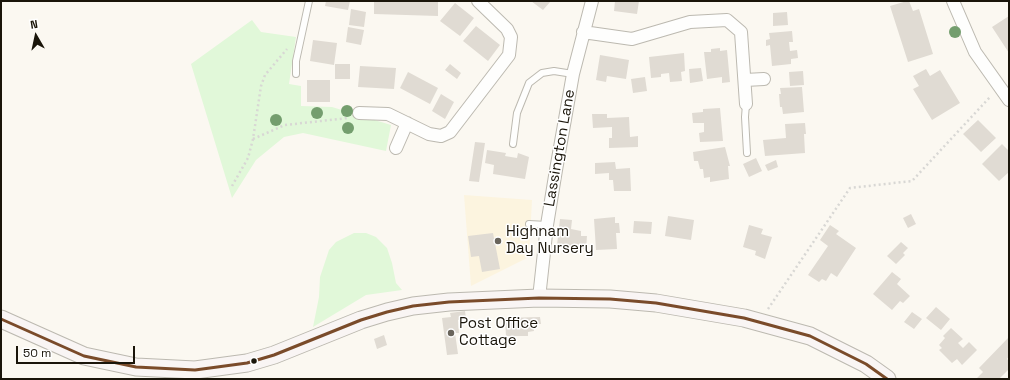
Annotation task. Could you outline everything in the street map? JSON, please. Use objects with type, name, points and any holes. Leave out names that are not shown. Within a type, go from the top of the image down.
[{"type":"main road","points":[[1,319],[84,356],[136,367],[195,370],[247,363],[274,355],[361,320],[413,306],[449,302],[539,298],[610,299],[656,303],[760,323],[810,336],[866,364],[887,379]]},
{"type":"street","name":"Lassington Lane","points":[[539,298],[547,225],[573,74],[592,1]]},
{"type":"street","points":[[953,1],[970,42],[999,88],[1009,100]]},
{"type":"street","points":[[359,113],[388,114],[428,134],[442,136],[450,132],[509,55],[511,37],[507,29],[484,3]]},
{"type":"street","points":[[583,32],[632,39],[690,22],[727,20],[741,32],[746,104]]},
{"type":"street","points":[[745,80],[764,78]]},
{"type":"street","points":[[396,148],[407,123]]},
{"type":"lane","points":[[296,74],[296,61],[309,1]]},
{"type":"lane","points":[[513,144],[517,113],[529,83],[542,73],[554,71],[573,74]]},
{"type":"lane","points":[[746,104],[745,117],[747,152]]},
{"type":"lane","points":[[529,224],[547,225]]},
{"type":"path","points":[[232,186],[248,158],[253,139],[261,86],[265,75],[291,44]]},
{"type":"path","points":[[760,323],[850,188],[912,181],[999,88]]},
{"type":"path","points":[[253,139],[285,125],[334,120],[352,117],[359,113]]},
{"type":"shaded area","name":"Highnam Day Nursery","points":[[464,195],[532,200],[529,257],[471,286]]},
{"type":"green space","points":[[252,20],[261,32],[296,37],[289,84],[301,86],[301,106],[332,107],[391,125],[386,151],[303,133],[284,137],[256,160],[232,198],[191,64]]},
{"type":"green space","points":[[354,233],[366,233],[376,237],[387,248],[396,283],[402,290],[366,295],[313,327],[319,297],[320,277],[329,250],[336,242]]},
{"type":"building","points":[[326,1],[350,1],[348,10],[325,6]]},
{"type":"building","points":[[374,1],[438,1],[438,16],[374,14]]},
{"type":"building","points":[[531,1],[551,1],[543,10]]},
{"type":"building","points":[[615,1],[639,1],[637,14],[614,11]]},
{"type":"building","points":[[909,1],[913,11],[919,9],[933,54],[908,62],[890,6]]},
{"type":"building","points":[[455,3],[474,18],[460,36],[440,21]]},
{"type":"building","points":[[351,9],[366,12],[364,27],[349,25]]},
{"type":"building","points":[[787,12],[788,25],[773,26],[773,13]]},
{"type":"building","points":[[1009,16],[1009,53],[992,27]]},
{"type":"building","points":[[476,26],[500,45],[488,61],[463,41]]},
{"type":"building","points":[[348,27],[364,30],[361,45],[346,42]]},
{"type":"building","points":[[792,31],[793,42],[789,42],[790,51],[797,50],[798,58],[791,59],[791,64],[772,66],[770,45],[766,46],[766,40],[770,39],[769,33]]},
{"type":"building","points":[[313,40],[337,43],[334,65],[310,61]]},
{"type":"building","points":[[720,48],[720,51],[727,50],[730,82],[722,83],[722,77],[707,79],[704,52],[711,52],[711,49]]},
{"type":"building","points":[[684,53],[685,71],[681,72],[682,81],[670,82],[669,73],[661,74],[661,77],[651,78],[649,57]]},
{"type":"building","points":[[600,55],[629,60],[626,79],[607,76],[606,82],[596,80]]},
{"type":"building","points":[[335,64],[350,64],[350,79],[335,79]]},
{"type":"building","points":[[450,64],[461,73],[457,79],[445,70]]},
{"type":"building","points":[[360,66],[396,68],[394,89],[358,87]]},
{"type":"building","points":[[701,68],[703,81],[690,83],[689,69]]},
{"type":"building","points":[[926,69],[930,76],[940,70],[960,103],[932,120],[913,89],[919,86],[913,76]]},
{"type":"building","points":[[803,71],[804,85],[790,86],[789,72]]},
{"type":"building","points":[[408,72],[438,88],[430,104],[400,88]]},
{"type":"building","points":[[645,77],[647,91],[633,93],[631,79]]},
{"type":"building","points":[[307,80],[330,80],[330,102],[307,102]]},
{"type":"building","points":[[802,87],[804,112],[783,114],[782,107],[780,107],[780,88]]},
{"type":"building","points":[[441,94],[454,102],[445,119],[432,111]]},
{"type":"building","points":[[720,108],[723,141],[700,142],[699,133],[704,132],[704,123],[693,123],[692,113],[703,112],[703,109]]},
{"type":"building","points":[[592,114],[607,114],[607,118],[629,117],[630,137],[638,136],[638,147],[609,148],[609,138],[612,138],[612,127],[593,128]]},
{"type":"building","points":[[978,120],[996,138],[981,152],[963,134]]},
{"type":"building","points":[[805,123],[805,153],[765,156],[763,140],[786,138],[785,124]]},
{"type":"building","points":[[475,142],[485,143],[479,182],[469,181]]},
{"type":"building","points":[[1002,144],[1009,151],[1009,172],[999,181],[982,164]]},
{"type":"building","points":[[725,147],[730,166],[728,166],[729,179],[710,182],[710,177],[704,178],[703,169],[700,169],[698,161],[694,161],[693,152]]},
{"type":"building","points":[[487,150],[506,153],[505,156],[517,158],[518,153],[529,157],[525,179],[493,174],[494,165],[485,163]]},
{"type":"building","points":[[756,158],[762,171],[749,177],[743,164]]},
{"type":"building","points":[[776,160],[778,167],[768,171],[765,165]]},
{"type":"building","points":[[615,162],[616,169],[630,168],[631,191],[614,191],[613,180],[609,180],[609,173],[595,174],[595,163]]},
{"type":"building","points":[[911,214],[916,224],[908,228],[903,218]]},
{"type":"building","points":[[668,216],[694,220],[691,240],[665,236]]},
{"type":"building","points":[[615,217],[615,223],[619,223],[620,233],[616,233],[617,249],[596,250],[594,219]]},
{"type":"building","points":[[560,219],[572,220],[571,229],[581,231],[581,236],[587,236],[586,249],[557,245]]},
{"type":"building","points":[[634,221],[652,222],[651,234],[633,233]]},
{"type":"building","points":[[749,225],[763,229],[761,234],[772,237],[765,259],[755,255],[756,251],[743,247]]},
{"type":"building","points":[[830,225],[839,231],[836,234],[856,248],[837,277],[831,273],[826,281],[822,279],[819,282],[808,275],[828,246],[820,240]]},
{"type":"building","points":[[493,233],[500,269],[482,272],[479,256],[471,257],[468,236]]},
{"type":"building","points":[[901,242],[908,248],[903,253],[905,255],[896,264],[887,256]]},
{"type":"building","points":[[892,272],[901,279],[897,284],[910,296],[903,303],[900,301],[892,310],[873,294]]},
{"type":"building","points":[[936,307],[950,319],[941,330],[926,318]]},
{"type":"building","name":"Post Office Cottage","points":[[465,311],[466,318],[458,320],[459,333],[455,333],[458,354],[447,355],[442,318],[451,317],[450,313]]},
{"type":"building","points":[[912,312],[922,319],[914,329],[904,322]]},
{"type":"building","points":[[540,317],[541,324],[533,324],[534,331],[528,332],[528,336],[506,336],[505,318]]},
{"type":"building","points":[[951,328],[963,339],[958,343],[963,348],[969,342],[977,350],[962,365],[957,359],[952,363],[939,350],[942,348],[939,345],[945,338],[943,336]]},
{"type":"building","points":[[384,335],[387,345],[377,349],[374,339]]},
{"type":"building","points":[[1009,337],[1009,356],[1007,359],[1009,361],[1009,369],[999,379],[976,379],[983,372],[979,368]]},
{"type":"transit line","points":[[1,319],[84,356],[136,367],[195,370],[247,363],[274,355],[361,320],[413,306],[449,302],[539,298],[610,299],[656,303],[744,318],[810,336],[866,364],[887,379]]},
{"type":"place","name":"Highnam Day Nursery","points":[[498,241]]},
{"type":"place","name":"Post Office Cottage","points":[[451,333]]}]
